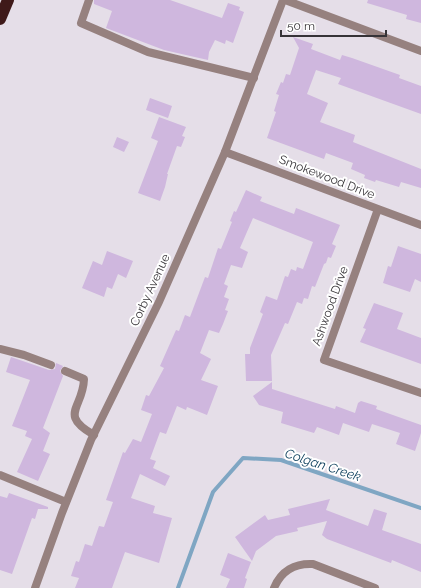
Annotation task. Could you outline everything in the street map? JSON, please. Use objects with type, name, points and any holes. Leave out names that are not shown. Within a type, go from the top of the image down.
[{"type":"highway","points":[[0,19],[8,0]]},
{"type":"street","points":[[89,0],[81,23],[148,52],[254,78]]},
{"type":"street","points":[[284,0],[421,51]]},
{"type":"street","name":"Corby Avenue","points":[[35,588],[66,502],[94,435],[159,302],[225,152],[284,0]]},
{"type":"street","name":"Smokewood Drive","points":[[225,152],[421,225]]},
{"type":"street","name":"Ashwood Drive","points":[[378,209],[324,360],[421,393]]},
{"type":"street","points":[[0,349],[24,354],[51,365]]},
{"type":"street","points":[[65,371],[84,379],[83,392],[75,409],[75,420],[80,427],[94,435]]},
{"type":"street","points":[[0,475],[66,502]]},
{"type":"street","points":[[274,588],[284,572],[294,566],[313,564],[376,588]]},
{"type":"building","points":[[94,0],[170,0],[222,18],[228,3],[240,7],[239,10],[244,12],[233,43],[226,40],[225,44],[215,40],[209,52],[208,60],[164,50],[106,28],[112,11],[94,4]]},
{"type":"building","points":[[368,0],[421,0],[421,23],[406,19],[407,15],[367,3]]},
{"type":"building","points":[[293,37],[313,44],[311,49],[340,60],[342,55],[352,58],[400,75],[399,78],[421,86],[421,114],[338,84],[341,78],[316,70],[307,94],[328,103],[320,122],[355,135],[353,142],[421,169],[421,188],[401,182],[399,187],[376,180],[375,182],[364,178],[365,175],[351,169],[353,163],[326,153],[324,159],[267,138],[276,112],[274,111],[279,95],[276,94],[281,82],[283,83],[286,74],[290,75],[299,48]]},
{"type":"building","points":[[150,98],[172,106],[168,118],[146,110]]},
{"type":"building","points":[[159,117],[186,127],[182,136],[185,137],[181,147],[177,146],[167,174],[165,187],[160,201],[138,193],[158,141],[151,138]]},
{"type":"building","points":[[117,137],[129,142],[124,152],[113,147]]},
{"type":"building","points":[[246,190],[262,197],[260,201],[294,214],[296,208],[340,225],[332,244],[336,246],[331,258],[328,257],[326,263],[324,264],[315,287],[312,286],[308,299],[304,298],[302,304],[297,302],[288,324],[285,323],[271,355],[272,381],[246,381],[245,354],[250,354],[250,348],[263,314],[260,312],[266,296],[277,300],[285,276],[288,277],[291,269],[296,271],[297,267],[303,269],[313,242],[253,218],[240,248],[248,252],[242,268],[231,265],[224,284],[228,286],[224,297],[229,299],[225,310],[228,311],[223,324],[219,333],[209,330],[200,353],[211,359],[201,380],[218,386],[207,415],[187,407],[186,410],[177,406],[166,434],[160,432],[150,459],[156,461],[153,468],[170,476],[165,486],[140,474],[131,498],[155,506],[153,513],[172,518],[159,563],[125,552],[112,588],[75,588],[79,578],[71,576],[76,561],[79,562],[85,544],[92,546],[99,526],[104,527],[113,502],[106,500],[123,452],[125,453],[133,439],[141,442],[152,414],[141,410],[146,395],[149,396],[164,368],[160,366],[176,330],[179,331],[185,315],[190,317],[205,277],[208,278],[218,248],[221,249],[232,222],[230,221],[234,211],[236,212]]},
{"type":"building","points":[[398,246],[421,254],[421,282],[415,279],[410,292],[383,283],[388,266],[391,267]]},
{"type":"building","points":[[107,251],[133,261],[126,278],[118,274],[112,289],[107,287],[104,297],[82,288],[93,261],[102,265]]},
{"type":"building","points":[[374,303],[403,313],[397,329],[421,338],[421,364],[360,342],[366,329],[363,328]]},
{"type":"building","points":[[11,357],[49,370],[55,369],[56,363],[63,366],[60,371],[63,376],[43,428],[50,433],[43,451],[50,454],[38,481],[17,472],[32,439],[25,436],[27,431],[12,426],[30,380],[6,372]]},
{"type":"building","points":[[272,382],[272,389],[335,409],[336,406],[355,413],[358,403],[361,401],[377,406],[376,409],[421,425],[421,433],[415,451],[396,444],[400,433],[372,424],[369,432],[343,423],[339,435],[317,427],[314,433],[281,423],[283,412],[259,405],[253,396]]},
{"type":"building","points":[[9,493],[48,507],[48,509],[38,509],[35,519],[32,518],[12,574],[0,570],[0,496],[7,498]]},
{"type":"building","points":[[330,499],[326,510],[368,526],[374,509],[387,513],[382,530],[421,544],[421,572],[392,560],[391,563],[327,539],[322,535],[327,521],[297,528],[298,531],[276,536],[256,551],[252,561],[235,537],[265,515],[268,520],[290,515],[288,509]]},
{"type":"building","points":[[228,553],[251,562],[245,578],[247,579],[244,588],[226,588],[230,579],[220,575]]},
{"type":"waterway","name":"Colgan Creek","points":[[178,588],[213,492],[243,458],[281,460],[421,508]]}]
